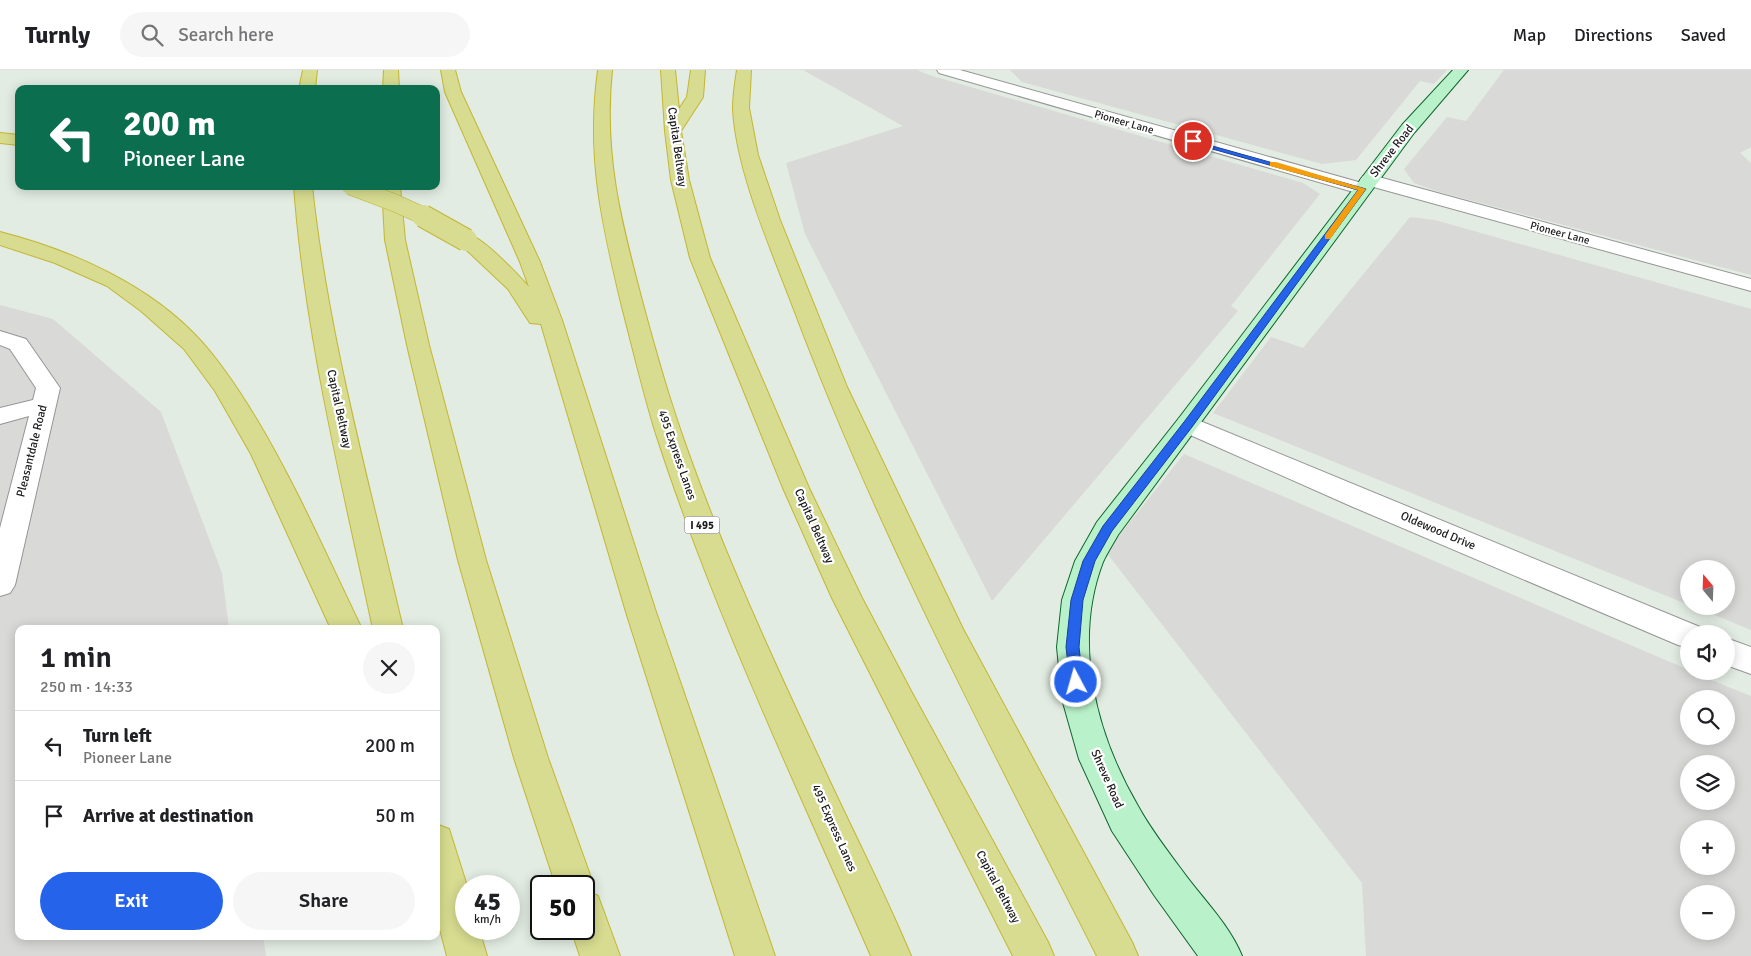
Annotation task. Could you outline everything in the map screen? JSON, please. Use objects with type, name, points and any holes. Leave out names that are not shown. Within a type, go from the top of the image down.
[{"type":"highway","points":[[308,85],[310,70]]},
{"type":"highway","points":[[391,70],[391,85]]},
{"type":"highway","points":[[448,70],[453,92],[530,262],[551,320],[644,622],[755,956]]},
{"type":"highway","name":"495 Express Lanes","points":[[605,70],[600,127],[602,166],[608,211],[644,351],[674,450],[717,564],[891,956]]},
{"type":"highway","name":"Capital Beltway","points":[[668,70],[673,131],[680,180],[700,258],[796,488],[847,598],[899,701],[1034,956]]},
{"type":"highway","points":[[673,131],[695,97],[698,70]]},
{"type":"highway","points":[[744,70],[741,108],[749,155],[770,220],[834,387],[949,632],[1118,956]]},
{"type":"highway","points":[[0,138],[15,140]]},
{"type":"highway","name":"Capital Beltway","points":[[303,190],[308,242],[326,349],[387,625]]},
{"type":"highway","points":[[362,190],[381,196],[425,216],[466,240],[497,264],[519,288],[534,311],[552,344],[571,387]]},
{"type":"highway","points":[[391,190],[397,250],[418,344],[472,560],[531,758],[571,875]]},
{"type":"highway","points":[[0,238],[62,258],[114,282],[149,306],[192,344],[226,388],[264,454],[345,625]]},
{"type":"highway","points":[[440,857],[467,956]]},
{"type":"highway","points":[[594,940],[600,956]]},
{"type":"main road","name":"Shreve Road","points":[[1222,956],[1167,882],[1125,819],[1096,759],[1078,699],[1073,647],[1077,600],[1089,561],[1107,528],[1188,424],[1408,129],[1461,70]]},
{"type":"street","name":"Pioneer Lane","points":[[944,70],[974,74],[1366,185],[1751,285]]},
{"type":"street","name":"Pleasantdale Road","points":[[0,338],[18,344],[48,388],[0,585]]},
{"type":"street","points":[[0,416],[43,405]]},
{"type":"street","name":"Oldewood Drive","points":[[1188,424],[1363,500],[1680,632]]},
{"type":"street","points":[[1735,655],[1751,662]]},
{"type":"shaded area","points":[[803,70],[917,70],[1303,183],[1320,194],[1231,306],[1238,311],[992,601],[805,234],[786,163],[903,126]]},
{"type":"shaded area","points":[[1010,70],[1447,70],[1434,84],[1420,81],[1356,160],[1322,164],[1022,82]]},
{"type":"shaded area","points":[[1504,70],[1751,70],[1751,147],[1740,153],[1751,163],[1751,275],[1436,191],[1414,183],[1404,169],[1447,117],[1466,121]]},
{"type":"shaded area","points":[[1410,217],[1435,220],[1751,309],[1751,630],[1715,615],[1735,615],[1735,560],[1680,560],[1680,601],[1213,413],[1271,337],[1303,348]]},
{"type":"shaded area","points":[[0,305],[53,319],[161,412],[222,573],[228,625],[15,625],[15,940],[264,940],[266,956],[0,956]]},
{"type":"shaded area","points":[[1184,454],[1680,666],[1680,680],[1711,680],[1751,696],[1751,956],[1366,956],[1362,883],[1106,552]]},
{"type":"slow traffic","points":[[1273,164],[1363,189],[1328,237]]},
{"type":"route","points":[[1076,682],[1073,647],[1077,600],[1089,561],[1107,528],[1188,424],[1363,189],[1193,141]]}]
